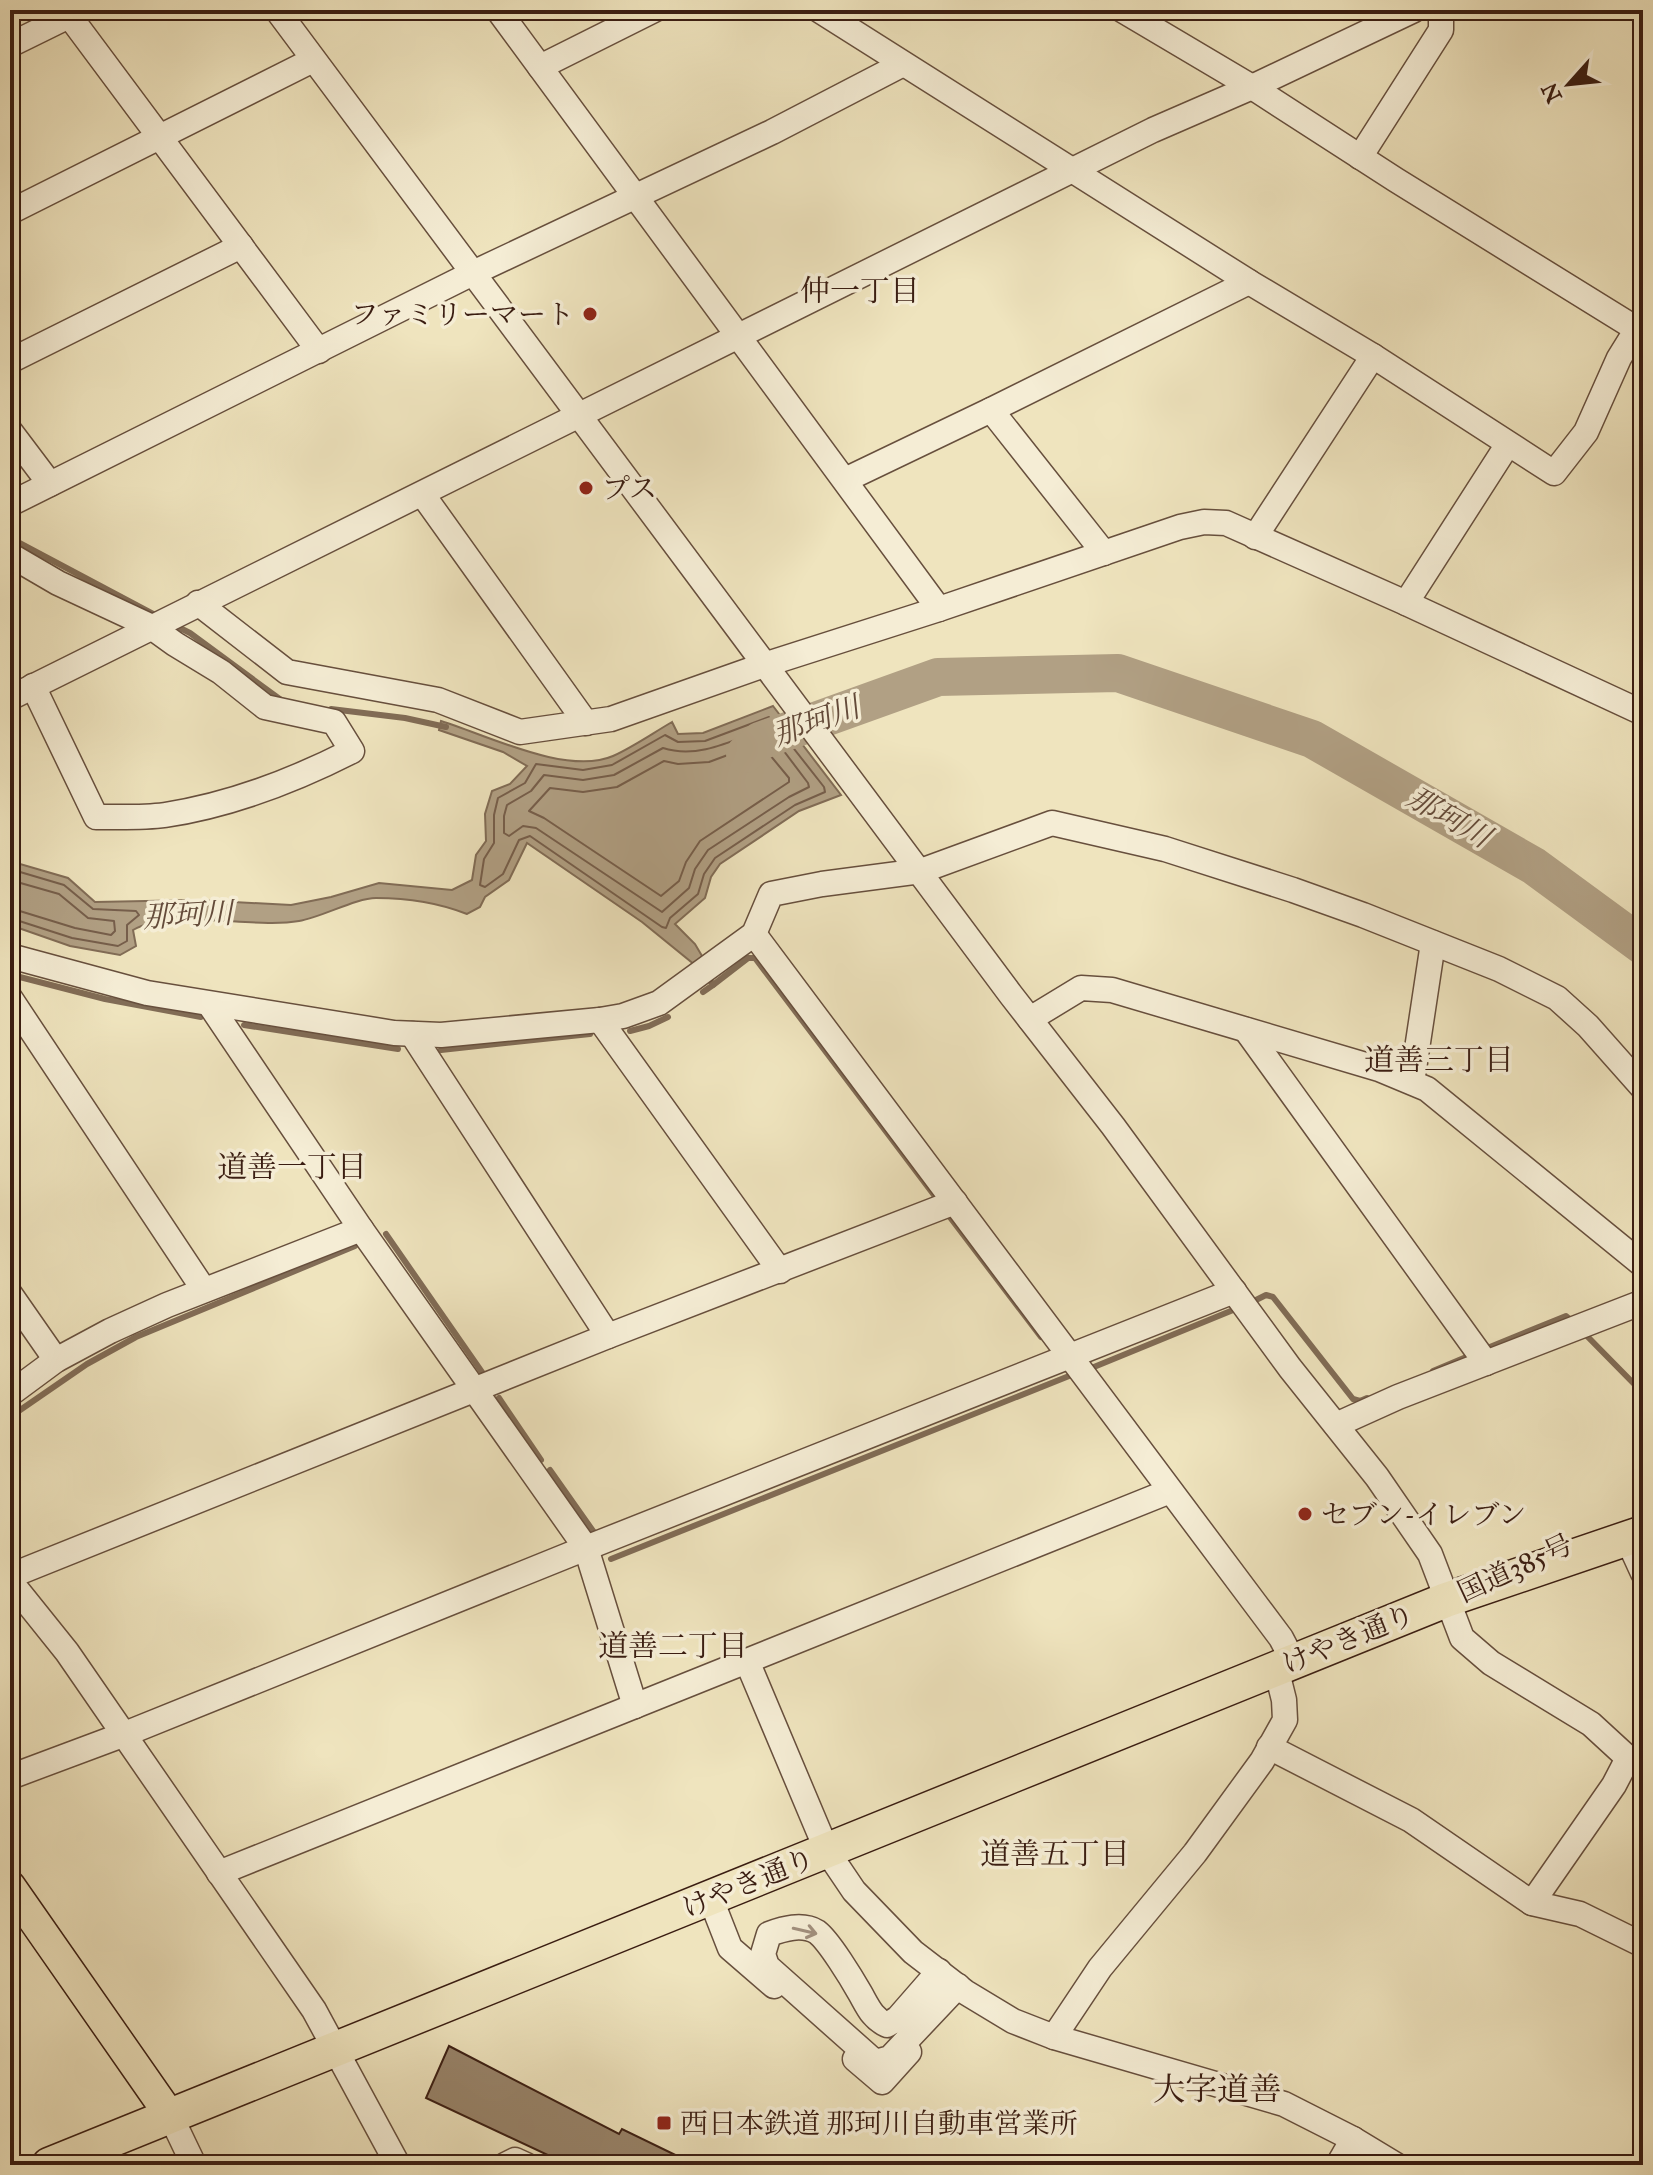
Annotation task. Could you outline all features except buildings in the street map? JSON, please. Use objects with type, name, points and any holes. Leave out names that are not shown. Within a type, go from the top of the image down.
[{"type":"highway","name":"国道385号","points":[[1446,1600],[1638,1527]]},
{"type":"highway","name":"けやき通り","points":[[49,2165],[1446,1600]]},
{"type":"main road","points":[[10,1886],[171,2117]]},
{"type":"street","points":[[277,10],[769,671],[1377,1477],[1430,1554],[1462,1638],[1491,1663],[1638,1756],[1614,1785],[1532,1903]]},
{"type":"street","points":[[498,10],[939,609]]},
{"type":"street","points":[[540,67],[654,10]]},
{"type":"street","points":[[819,10],[1249,282],[1373,356],[1554,473],[1586,432],[1619,358],[1640,331],[1252,87],[1122,10]]},
{"type":"street","points":[[10,698],[1073,169],[1414,10]]},
{"type":"street","points":[[1360,157],[1441,30],[1441,10]]},
{"type":"street","points":[[10,45],[67,13],[319,351]]},
{"type":"street","points":[[10,212],[313,60]]},
{"type":"street","points":[[10,504],[473,273],[772,132],[903,64]]},
{"type":"street","points":[[10,361],[241,246]]},
{"type":"street","points":[[845,480],[1249,282]]},
{"type":"street","points":[[1255,537],[1373,356]]},
{"type":"street","points":[[991,410],[1104,553]]},
{"type":"street","points":[[10,431],[50,484]]},
{"type":"street","points":[[1406,603],[1508,444]]},
{"type":"street","points":[[423,495],[586,723]]},
{"type":"street","points":[[188,608],[287,672],[438,700],[520,732],[611,719],[769,671],[1180,527],[1204,522],[1226,523],[1643,713]]},
{"type":"street","points":[[10,555],[58,583],[151,626],[221,672],[265,707],[334,722],[352,751],[298,778],[248,795],[163,815],[96,817],[33,686]]},
{"type":"street","points":[[10,956],[147,993],[412,1034],[441,1035],[600,1020],[623,1016],[659,1003],[754,934],[771,894],[917,866],[1052,823],[1165,849],[1321,900],[1499,969],[1557,998],[1588,1026],[1643,1088]]},
{"type":"street","points":[[754,934],[1281,1638],[1285,1664],[1285,1720],[1195,1853],[1100,1968],[1054,2037]]},
{"type":"street","points":[[1412,1082],[1433,943]]},
{"type":"street","points":[[1030,1019],[1081,988],[1112,990],[1379,1069],[1412,1082],[1427,1089],[1643,1265]]},
{"type":"street","points":[[10,998],[204,1290]]},
{"type":"street","points":[[210,1005],[361,1229],[586,1548],[635,1706]]},
{"type":"street","points":[[600,1020],[780,1271]]},
{"type":"street","points":[[1246,1030],[1486,1363]]},
{"type":"street","points":[[412,1034],[608,1336]]},
{"type":"street","points":[[398,2165],[314,2010],[125,1734],[10,1579],[608,1336],[955,1202]]},
{"type":"street","points":[[10,1394],[56,1360],[110,1331],[204,1290],[361,1229]]},
{"type":"street","points":[[10,1777],[125,1734],[1234,1291]]},
{"type":"street","points":[[10,1294],[56,1360]]},
{"type":"street","points":[[1336,1425],[1643,1302]]},
{"type":"street","points":[[219,1873],[1170,1491]]},
{"type":"street","points":[[1638,1527],[1643,1573]]},
{"type":"street","points":[[747,1661],[827,1851],[854,1891],[913,1952],[1013,2021],[1054,2037],[1284,2104],[1396,2165]]},
{"type":"street","points":[[1269,1747],[1411,1820],[1532,1903],[1580,1914],[1643,1945]]},
{"type":"street","points":[[710,1897],[730,1948],[882,2082],[954,1983]]},
{"type":"street","points":[[781,1992],[765,1960],[769,1934],[788,1928],[804,1928],[818,1933],[850,1974],[875,2019],[887,2025],[954,1983]]},
{"type":"street","points":[[730,1948],[765,1960],[875,2062],[890,2058],[954,1983]]},
{"type":"street","points":[[171,2117],[194,2165]]},
{"type":"street","points":[[1338,2165],[1353,2139]]},
{"type":"street","points":[[505,2165],[515,2160],[526,2165]]},
{"type":"water","points":[[773,706],[841,795],[799,811],[720,864],[711,877],[705,898],[675,924],[702,956],[695,965],[642,922],[527,843],[509,880],[485,897],[480,907],[467,914],[422,902],[376,898],[299,921],[281,923],[169,920],[133,930],[136,946],[120,955],[70,946],[10,925],[10,861],[68,878],[95,902],[197,900],[291,905],[379,883],[452,890],[472,880],[476,855],[486,841],[485,814],[492,791],[510,784],[527,766],[503,752],[439,730],[441,721],[527,751],[573,761],[594,761],[613,756],[672,722],[678,734],[703,733]]},
{"type":"waterway","points":[[10,538],[155,615]]},
{"type":"waterway","points":[[172,624],[190,633],[281,700]]},
{"type":"waterway","name":"那珂川","points":[[745,754],[760,741],[938,677],[1118,673],[1312,739],[1534,866],[1643,946]]},
{"type":"waterway","points":[[331,709],[405,718],[446,727]]},
{"type":"waterway","points":[[710,980],[713,985],[748,958],[755,958],[940,1203]]},
{"type":"waterway","points":[[12,975],[105,999],[201,1017]]},
{"type":"waterway","points":[[703,992],[713,985]]},
{"type":"waterway","points":[[630,1031],[668,1017]]},
{"type":"waterway","points":[[244,1025],[398,1049]]},
{"type":"waterway","points":[[441,1050],[590,1034]]},
{"type":"waterway","points":[[946,1212],[1041,1337]]},
{"type":"waterway","points":[[386,1234],[484,1375]]},
{"type":"waterway","points":[[10,1417],[87,1364],[136,1337],[355,1246]]},
{"type":"waterway","points":[[1248,1304],[1266,1295],[1273,1297],[1353,1399],[1360,1401],[1367,1398]]},
{"type":"waterway","points":[[1089,1369],[1238,1308]]},
{"type":"waterway","points":[[1485,1349],[1566,1316],[1573,1322]]},
{"type":"waterway","points":[[1584,1333],[1643,1393]]},
{"type":"waterway","points":[[1433,1371],[1471,1355]]},
{"type":"waterway","points":[[611,1559],[1074,1374]]},
{"type":"waterway","points":[[499,1398],[541,1460]]},
{"type":"waterway","points":[[550,1470],[598,1538]]},
{"type":"place","name":"ファミリーマート","points":[[590,314]]},
{"type":"place","name":"プス","points":[[586,488]]},
{"type":"place","name":"セブン-イレブン","points":[[1305,1514]]},
{"type":"place","name":"西日本鉄道 那珂川自動車営業所","points":[[664,2123]]},
{"type":"district","name":"仲一丁目","points":[[860,291]]},
{"type":"district","name":"道善三丁目","points":[[1439,1060]]},
{"type":"district","name":"道善一丁目","points":[[292,1167]]},
{"type":"district","name":"道善二丁目","points":[[673,1646]]},
{"type":"district","name":"道善五丁目","points":[[1055,1854]]},
{"type":"district","name":"大字道善","points":[[1217,2089]]}]
